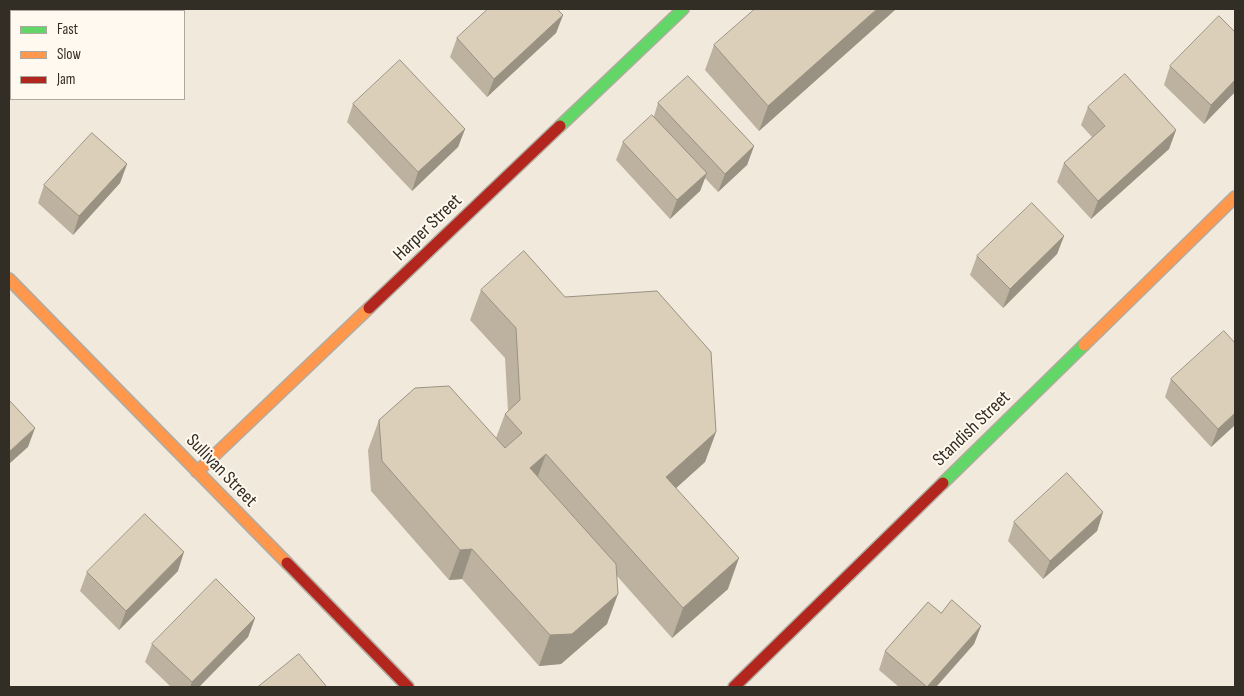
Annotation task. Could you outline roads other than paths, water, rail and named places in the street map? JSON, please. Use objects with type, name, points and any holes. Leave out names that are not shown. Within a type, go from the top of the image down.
[{"type":"street","name":"Harper Street","points":[[197,472],[683,9]]},
{"type":"street","name":"Standish Street","points":[[734,687],[1235,197]]},
{"type":"street","name":"Sullivan Street","points":[[9,279],[408,687]]}]
